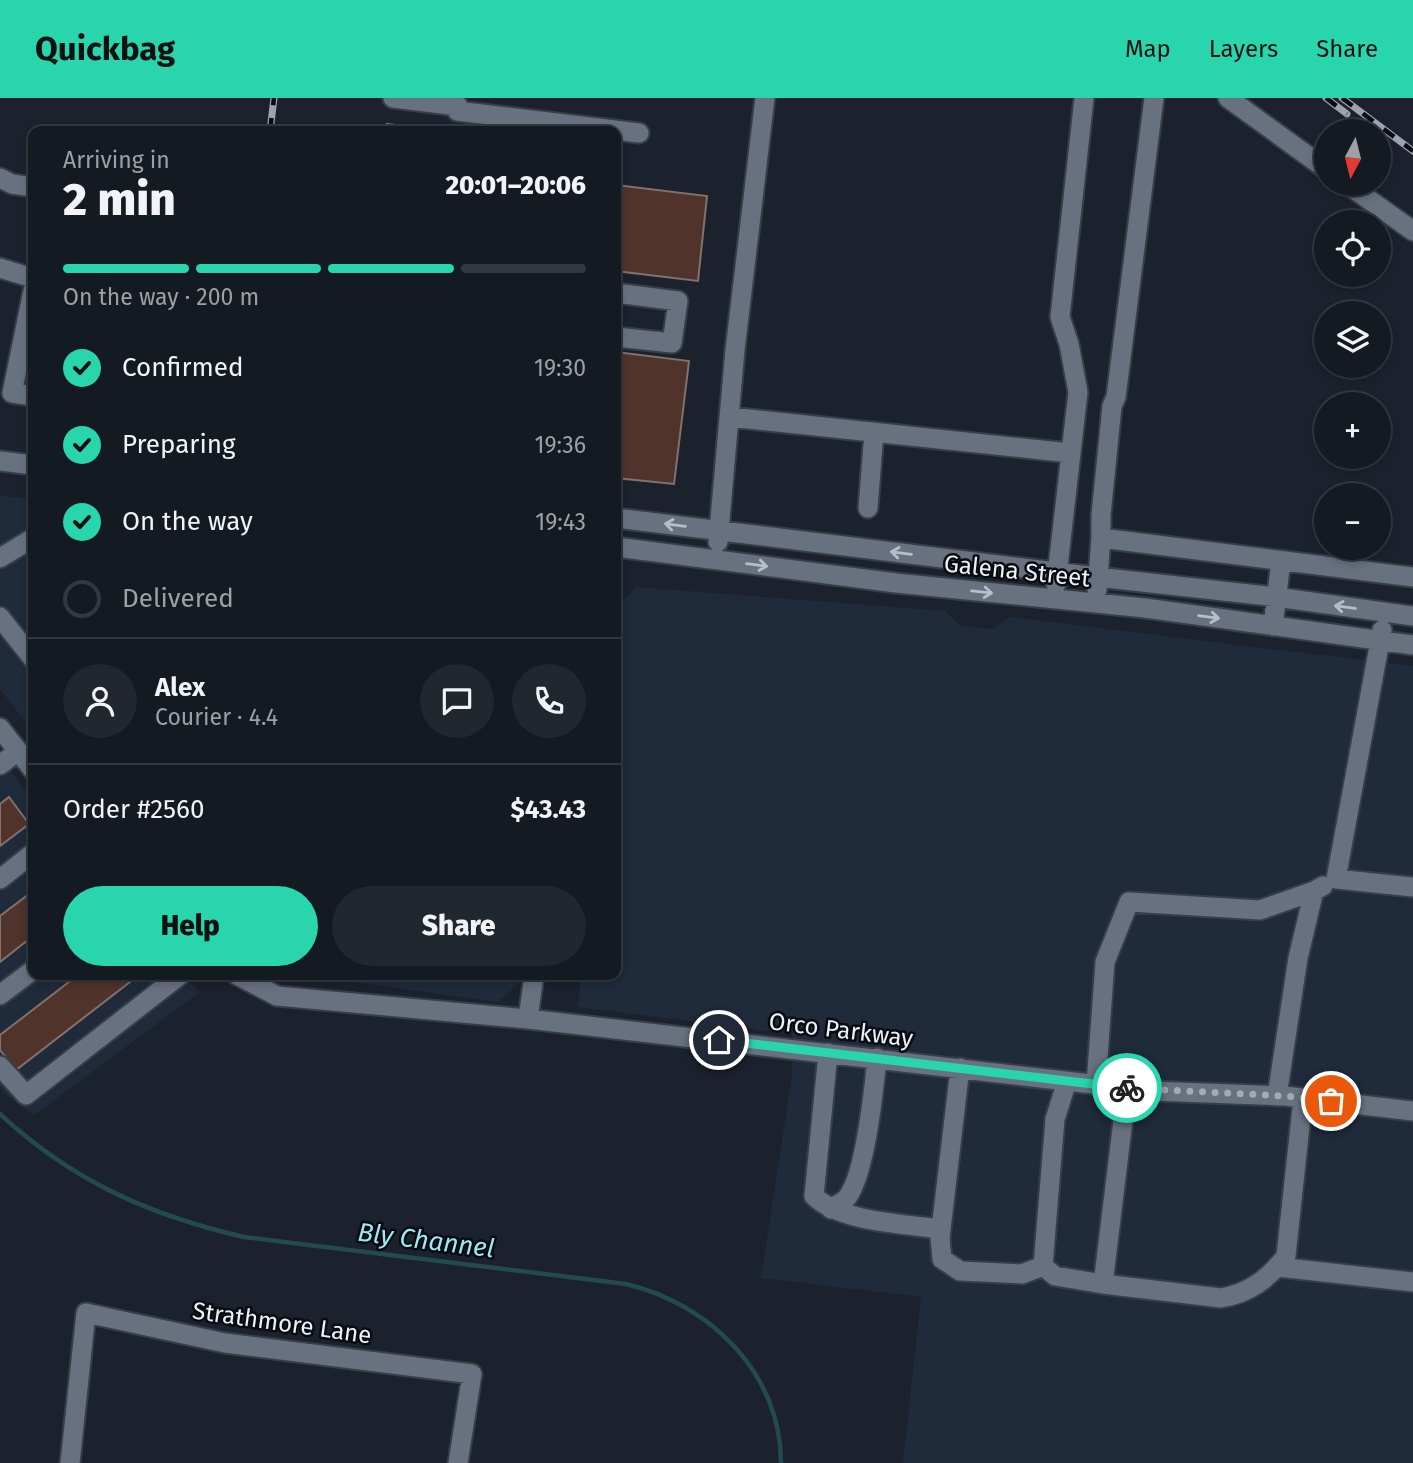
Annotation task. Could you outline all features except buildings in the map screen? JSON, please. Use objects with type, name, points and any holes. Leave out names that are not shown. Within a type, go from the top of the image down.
[{"type":"street","points":[[393,98],[458,105],[589,126]]},
{"type":"street","points":[[716,560],[737,337],[765,98]]},
{"type":"street","points":[[1055,599],[1078,391],[1069,344],[1060,317],[1084,98]]},
{"type":"street","points":[[1096,603],[1112,406],[1116,397],[1154,98]]},
{"type":"street","points":[[1228,98],[1314,160]]},
{"type":"street","points":[[455,126],[458,105]]},
{"type":"street","points":[[621,131],[639,134]]},
{"type":"street","points":[[0,178],[12,184],[28,186]]},
{"type":"street","points":[[1364,196],[1413,231]]},
{"type":"street","points":[[0,268],[28,276]]},
{"type":"street","points":[[621,294],[678,300],[672,343],[621,338]]},
{"type":"street","points":[[28,315],[12,393],[28,395]]},
{"type":"street","points":[[730,417],[1070,453]]},
{"type":"street","points":[[868,508],[874,432]]},
{"type":"street","points":[[0,461],[28,464]]},
{"type":"street","name":"Galena Street","points":[[621,519],[1276,597],[1413,616]]},
{"type":"street","points":[[1101,538],[1413,577]]},
{"type":"street","points":[[0,558],[28,541]]},
{"type":"street","name":"Galena Street","points":[[621,548],[896,583],[1096,603],[1413,645]]},
{"type":"street","points":[[1273,626],[1280,561]]},
{"type":"street","points":[[1336,879],[1386,612]]},
{"type":"street","points":[[0,617],[28,653]]},
{"type":"street","points":[[0,728],[28,764]]},
{"type":"street","points":[[0,765],[18,751]]},
{"type":"street","points":[[0,879],[28,857]]},
{"type":"street","points":[[1096,1084],[1105,962],[1129,902],[1260,909],[1314,891],[1336,879],[1413,887]]},
{"type":"street","points":[[1278,1096],[1298,958],[1314,891]]},
{"type":"street","points":[[0,995],[28,974]]},
{"type":"street","points":[[0,1066],[26,1095],[174,980]]},
{"type":"street","name":"Orco Parkway","points":[[247,980],[277,996],[528,1020],[1152,1091],[1278,1096],[1413,1111]]},
{"type":"street","points":[[528,1020],[533,980]]},
{"type":"street","points":[[828,1053],[814,1196],[831,1209],[941,1229]]},
{"type":"street","points":[[831,1209],[846,1199],[855,1183],[872,1106],[877,1058]]},
{"type":"street","points":[[960,1068],[941,1229],[942,1259],[960,1271],[1022,1274],[1042,1266]]},
{"type":"street","points":[[1042,1266],[1055,1119],[1067,1081]]},
{"type":"street","points":[[1103,1284],[1127,1088]]},
{"type":"street","points":[[1042,1266],[1055,1276],[1221,1298],[1255,1287],[1278,1267],[1286,1256],[1303,1098]]},
{"type":"street","points":[[1278,1267],[1413,1282]]},
{"type":"street","name":"Strathmore Lane","points":[[70,1463],[86,1313],[225,1343],[472,1374],[458,1463]]},
{"type":"shaded area","points":[[0,496],[28,499],[28,725],[0,689]]},
{"type":"shaded area","points":[[636,587],[945,611],[961,626],[993,629],[1009,617],[1413,666],[1413,1463],[903,1463],[921,1297],[761,1278],[792,1075],[792,1034],[578,1007],[581,980],[621,980],[621,603]]},
{"type":"shaded area","points":[[0,758],[28,794],[28,980],[186,980],[200,992],[34,1115],[0,1088]]},
{"type":"shaded area","points":[[339,980],[519,980],[498,1002]]},
{"type":"waterway","name":"Bly Channel","points":[[0,1114],[27,1138],[84,1177],[144,1206],[209,1228],[244,1237],[626,1284],[657,1294],[686,1308],[712,1326],[735,1347],[754,1372],[769,1400],[778,1430],[781,1463]]},
{"type":"railway","points":[[271,126],[274,98]]},
{"type":"railway","points":[[1326,98],[1347,114]]},
{"type":"railway","points":[[1342,98],[1413,151]]},
{"type":"way so far","points":[[1127,1088],[1331,1101]]},
{"type":"route","points":[[719,1040],[1127,1088]]}]
